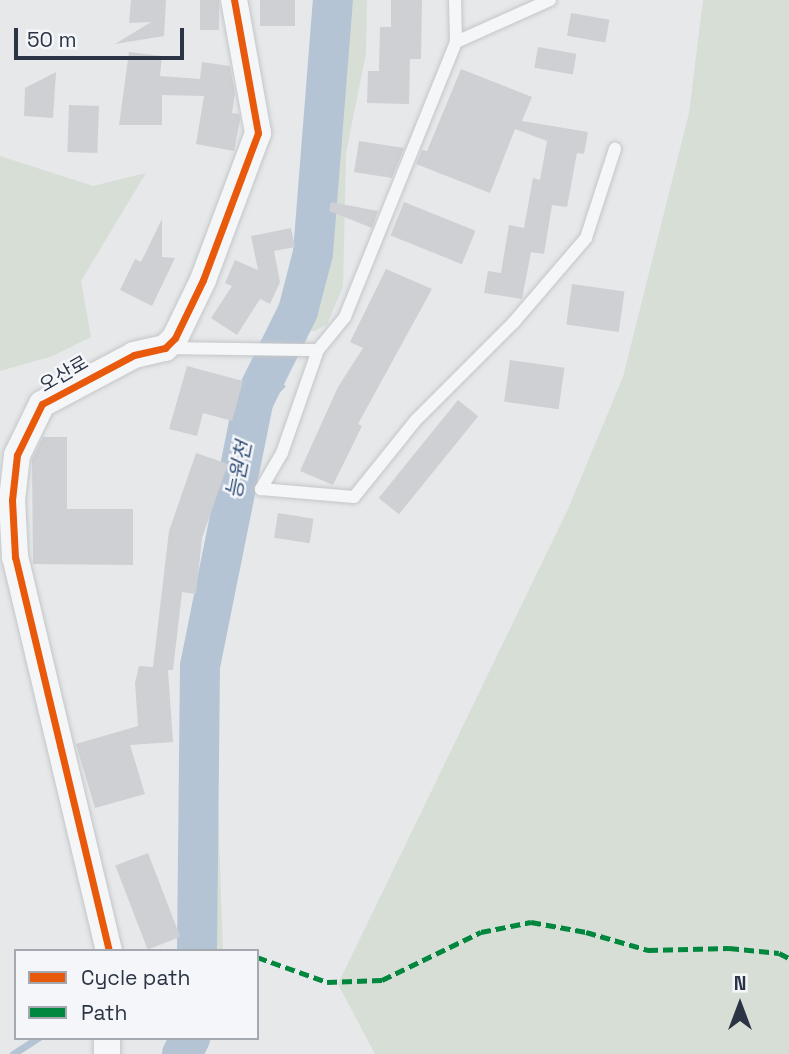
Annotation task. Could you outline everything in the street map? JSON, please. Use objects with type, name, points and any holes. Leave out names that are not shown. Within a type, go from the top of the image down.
[{"type":"street","points":[[165,348],[175,338],[203,280],[258,133],[234,0]]},
{"type":"street","name":"오산로","points":[[109,949],[15,557],[12,500],[17,455],[42,404],[134,355],[165,348]]},
{"type":"lane","points":[[455,0],[456,42],[345,317],[318,350],[282,453],[261,489],[354,497],[415,421],[514,322],[586,238],[615,149]]},
{"type":"lane","points":[[456,42],[550,0]]},
{"type":"lane","points":[[165,348],[253,347],[318,350]]},
{"type":"shaded area","points":[[326,0],[331,1],[325,119],[311,254],[296,312],[285,333],[273,334],[290,311],[312,234],[324,104]]},
{"type":"shaded area","points":[[336,0],[367,0],[366,53],[346,153],[343,287],[327,324],[315,331],[294,331],[320,245]]},
{"type":"shaded area","points":[[703,0],[789,0],[789,1054],[375,1054],[338,984],[568,509],[623,377],[689,113]]},
{"type":"shaded area","points":[[0,156],[93,186],[146,173],[81,281],[91,337],[53,356],[0,371]]},
{"type":"shaded area","points":[[236,457],[197,668],[195,939],[194,949],[187,949],[184,670],[212,537]]},
{"type":"shaded area","points":[[257,465],[219,624],[214,695],[223,949],[202,949],[199,831],[204,668],[242,472]]},
{"type":"shaded area","points":[[193,1040],[211,1040],[204,1054],[187,1054]]},
{"type":"water","points":[[255,369],[286,386],[273,400],[255,447],[256,464],[239,470]]},
{"type":"building","points":[[131,0],[166,0],[164,36],[115,44],[151,22],[129,23]]},
{"type":"building","points":[[200,0],[219,0],[219,30],[200,30]]},
{"type":"building","points":[[260,0],[295,0],[295,26],[260,26]]},
{"type":"building","points":[[391,0],[422,0],[421,59],[410,59],[409,104],[367,103],[368,71],[379,71],[380,27],[391,27]]},
{"type":"building","points":[[571,13],[609,20],[605,42],[567,36]]},
{"type":"building","points":[[538,47],[576,54],[573,74],[534,68]]},
{"type":"building","points":[[129,52],[162,56],[160,76],[200,79],[202,62],[230,66],[235,93],[232,113],[239,114],[240,120],[234,151],[196,144],[204,96],[162,95],[162,125],[119,125]]},
{"type":"building","points":[[461,69],[532,97],[522,121],[588,132],[584,154],[577,153],[567,207],[552,205],[544,254],[531,252],[522,299],[484,293],[488,271],[501,273],[509,225],[524,228],[533,178],[540,180],[547,141],[515,129],[490,193],[416,164],[422,150],[427,151]]},
{"type":"building","points":[[56,72],[53,118],[24,116],[25,88]]},
{"type":"building","points":[[69,105],[99,106],[97,153],[67,152]]},
{"type":"building","points":[[359,141],[404,148],[392,178],[354,172]]},
{"type":"building","points":[[331,202],[378,211],[372,228],[329,211]]},
{"type":"building","points":[[404,202],[475,231],[462,264],[391,235]]},
{"type":"building","points":[[162,219],[162,257],[175,258],[152,306],[120,290],[135,259],[141,262]]},
{"type":"building","points":[[291,228],[295,247],[274,251],[280,282],[270,304],[260,299],[237,335],[211,318],[232,286],[225,283],[235,260],[258,270],[251,236]]},
{"type":"building","points":[[386,269],[432,289],[358,424],[362,426],[333,485],[300,471],[338,387],[363,348],[350,342]]},
{"type":"building","points":[[572,284],[624,291],[619,332],[566,325]]},
{"type":"building","points":[[510,360],[564,368],[559,409],[504,402]]},
{"type":"building","points":[[187,366],[243,381],[232,421],[203,413],[197,436],[169,429]]},
{"type":"building","points":[[458,400],[478,416],[399,514],[379,498]]},
{"type":"building","points":[[43,437],[67,437],[67,509],[133,509],[133,565],[33,564],[32,459]]},
{"type":"building","points":[[196,453],[228,464],[202,538],[196,594],[182,592],[173,670],[168,670],[173,742],[130,745],[145,794],[95,808],[76,744],[138,726],[135,683],[139,666],[153,667],[169,531]]},
{"type":"building","points":[[278,513],[314,519],[310,543],[274,538]]},
{"type":"building","points":[[148,853],[180,937],[147,949],[115,866]]},
{"type":"waterway","name":"능원천","points":[[197,949],[200,666],[253,402],[298,311],[313,253],[333,0]]},
{"type":"waterway","points":[[13,1054],[35,1040]]},
{"type":"waterway","name":"능원천","points":[[182,1054],[189,1040]]},
{"type":"marked path","points":[[259,958],[327,982],[382,980],[481,932],[531,922],[586,932],[648,950],[729,948],[779,953],[789,958]]},
{"type":"cycle path","points":[[109,949],[15,557],[12,500],[17,455],[42,404],[134,355],[165,348],[175,338],[203,280],[258,133],[234,0]]}]
